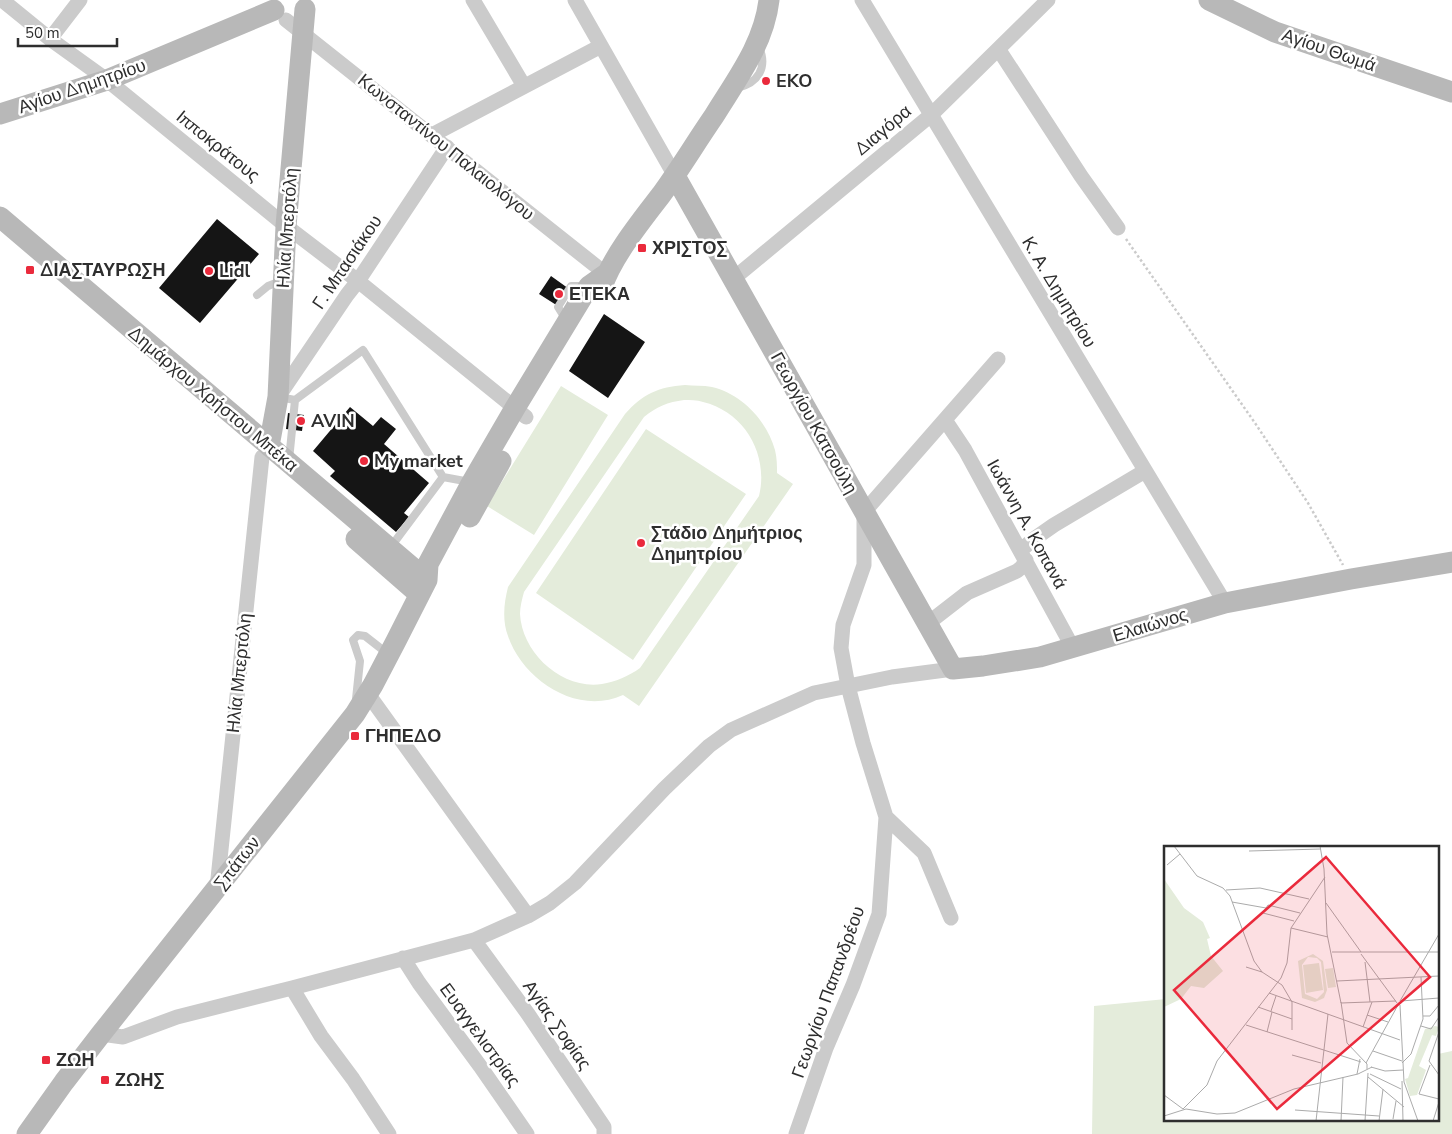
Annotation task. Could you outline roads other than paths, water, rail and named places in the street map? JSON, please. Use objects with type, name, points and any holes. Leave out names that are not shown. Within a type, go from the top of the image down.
[{"type":"main road","points":[[423,587],[428,564],[472,482],[600,294],[606,274],[639,223],[675,176],[746,64],[767,15],[769,0]]},
{"type":"main road","name":"Αγίου Θωμά","points":[[1209,0],[1275,32],[1452,92]]},
{"type":"main road","name":"Αγίου Δημητρίου","points":[[0,114],[107,80],[274,7],[296,19],[300,17],[305,5]]},
{"type":"main road","name":"Ηλία Μπερτόλη","points":[[266,452],[287,399],[284,280],[286,226],[305,5]]},
{"type":"main road","name":"Γεωργίου Κατσούλη","points":[[675,176],[953,669]]},
{"type":"main road","name":"Δημάρχου Χρήστου Μπέκα","points":[[0,217],[266,452],[423,587]]},
{"type":"main road","name":"Δημάρχου Χρήστου Μπέκα","points":[[0,232],[266,452],[289,463],[389,548],[423,587]]},
{"type":"main road","points":[[423,587],[438,572],[567,322],[589,286],[606,274]]},
{"type":"main road","name":"Ελαιώνος","points":[[953,669],[1040,657],[1225,603],[1452,562]]},
{"type":"main road","name":"Σπάτων","points":[[27,1134],[101,1034],[355,714],[368,694],[423,587]]},
{"type":"street","name":"Ιπποκράτους","points":[[2,0],[50,39],[107,80],[286,226],[358,281],[520,412]]},
{"type":"street","points":[[50,39],[80,0]]},
{"type":"street","points":[[473,0],[524,86]]},
{"type":"street","points":[[575,0],[675,176]]},
{"type":"street","name":"Κ. Α. Δημητρίου","points":[[862,0],[1225,603]]},
{"type":"street","name":"Διαγόρα","points":[[733,279],[930,115],[999,50],[1048,0]]},
{"type":"street","name":"Κωνσταντίνου Παλαιολόγου","points":[[274,7],[303,34],[606,274]]},
{"type":"street","points":[[432,136],[601,46]]},
{"type":"street","points":[[999,50],[1081,176],[1118,228]]},
{"type":"street","name":"Γ. Μπασιάκου","points":[[287,399],[347,295],[447,147]]},
{"type":"street","points":[[864,512],[998,360]]},
{"type":"street","name":"Ιωάννη Α. Κοπανά","points":[[945,420],[965,450],[1074,648]]},
{"type":"street","name":"Ηλία Μπερτόλη","points":[[217,888],[266,452]]},
{"type":"street","points":[[927,624],[967,593],[1017,571],[1022,567],[1024,555],[1034,539],[1145,471]]},
{"type":"street","name":"Γεωργίου Παπανδρέου","points":[[796,1134],[826,1048],[854,985],[879,914],[886,817],[848,686],[841,648],[843,625],[864,565],[864,512]]},
{"type":"street","name":"Ελαιώνος","points":[[101,1034],[123,1037],[177,1017],[474,940],[528,916],[550,903],[575,883],[664,789],[709,746],[731,730],[814,693],[892,677],[953,669]]},
{"type":"street","points":[[368,694],[528,916]]},
{"type":"street","points":[[886,817],[924,853],[951,918]]},
{"type":"street","name":"Αγίας Σοφίας","points":[[474,940],[528,1014],[604,1127],[604,1134]]},
{"type":"street","name":"Ευαγγελιστρίας","points":[[403,958],[527,1134]]},
{"type":"street","points":[[292,988],[321,1036],[353,1078],[389,1134]]},
{"type":"lane","points":[[257,295],[268,286],[284,280]]},
{"type":"lane","points":[[289,463],[287,399],[363,350],[443,477],[472,482]]},
{"type":"lane","points":[[389,548],[443,477]]},
{"type":"lane","points":[[355,714],[360,661],[353,640],[358,635],[365,636],[389,654]]},
{"type":"place","name":"EKO","points":[[766,81]]},
{"type":"place","name":"ΧΡΙΣΤΟΣ","points":[[642,248]]},
{"type":"place","name":"ΔΙΑΣΤΑΥΡΩΣΗ","points":[[30,270]]},
{"type":"place","name":"Lidl","points":[[209,271]]},
{"type":"place","name":"ΕΤΕΚΑ","points":[[559,294]]},
{"type":"place","name":"AVIN","points":[[301,421]]},
{"type":"place","name":"My market","points":[[364,461]]},
{"type":"place","name":"Στάδιο Δημήτριος Δημητρίου","points":[[641,543]]},
{"type":"place","name":"ΓΗΠΕΔΟ","points":[[355,736]]},
{"type":"place","name":"ΖΩΗ","points":[[46,1060]]},
{"type":"place","name":"ΖΩΗΣ","points":[[105,1080]]}]
